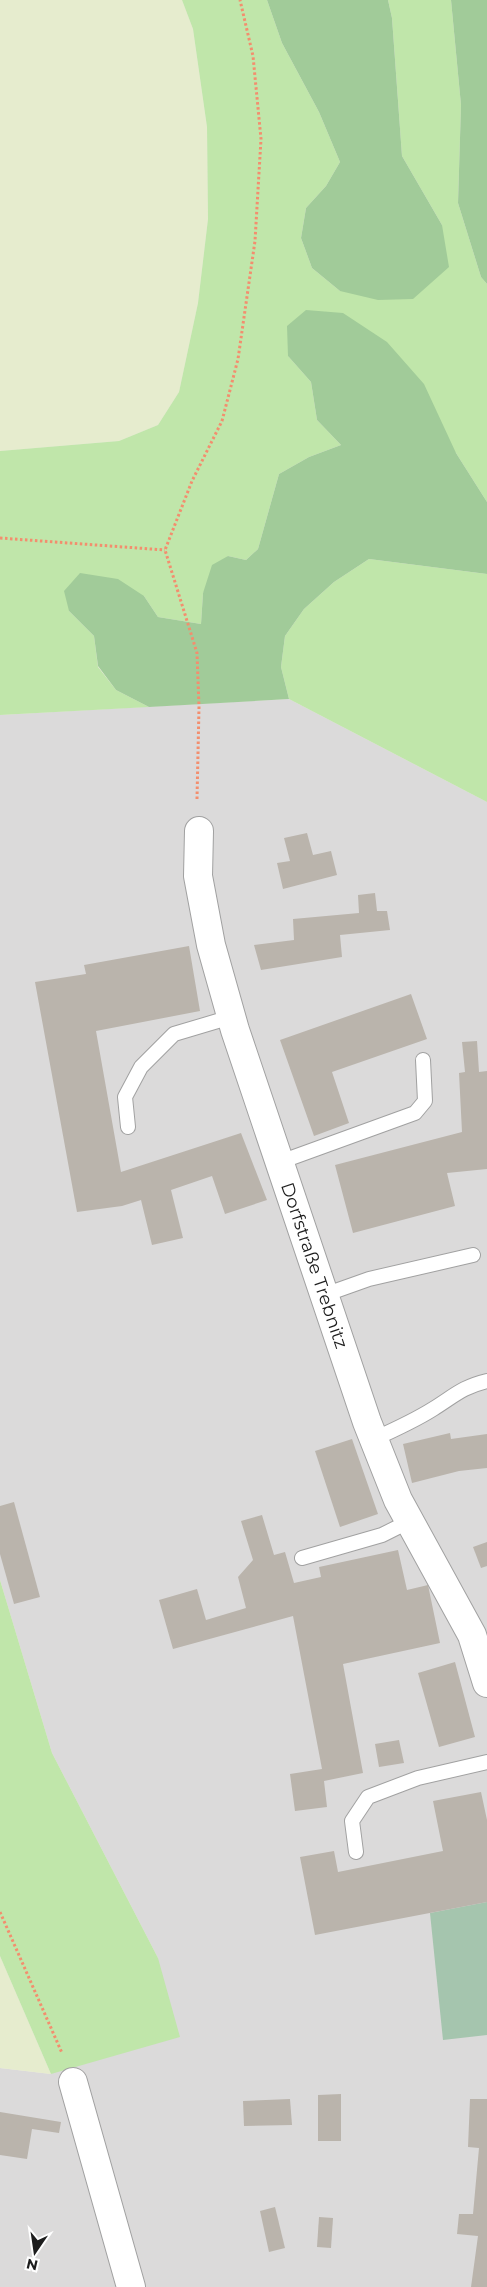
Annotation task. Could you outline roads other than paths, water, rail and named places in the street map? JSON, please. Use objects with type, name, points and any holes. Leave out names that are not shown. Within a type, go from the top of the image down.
[{"type":"street","name":"Dorfstraße Trebnitz","points":[[199,831],[198,876],[211,946],[231,1017],[324,1295],[374,1439],[398,1500],[472,1635],[487,1683]]},
{"type":"street","points":[[73,2082],[131,2287]]},
{"type":"lane","points":[[128,1127],[125,1097],[141,1066],[174,1034],[231,1017]]},
{"type":"lane","points":[[280,1162],[415,1113],[425,1100],[423,1060]]},
{"type":"lane","points":[[324,1295],[369,1279],[472,1255]]},
{"type":"lane","points":[[374,1439],[399,1428],[433,1409],[468,1385],[487,1380]]},
{"type":"lane","points":[[302,1558],[382,1535],[410,1521]]},
{"type":"lane","points":[[356,1852],[352,1821],[368,1797],[418,1778],[487,1762]]}]
